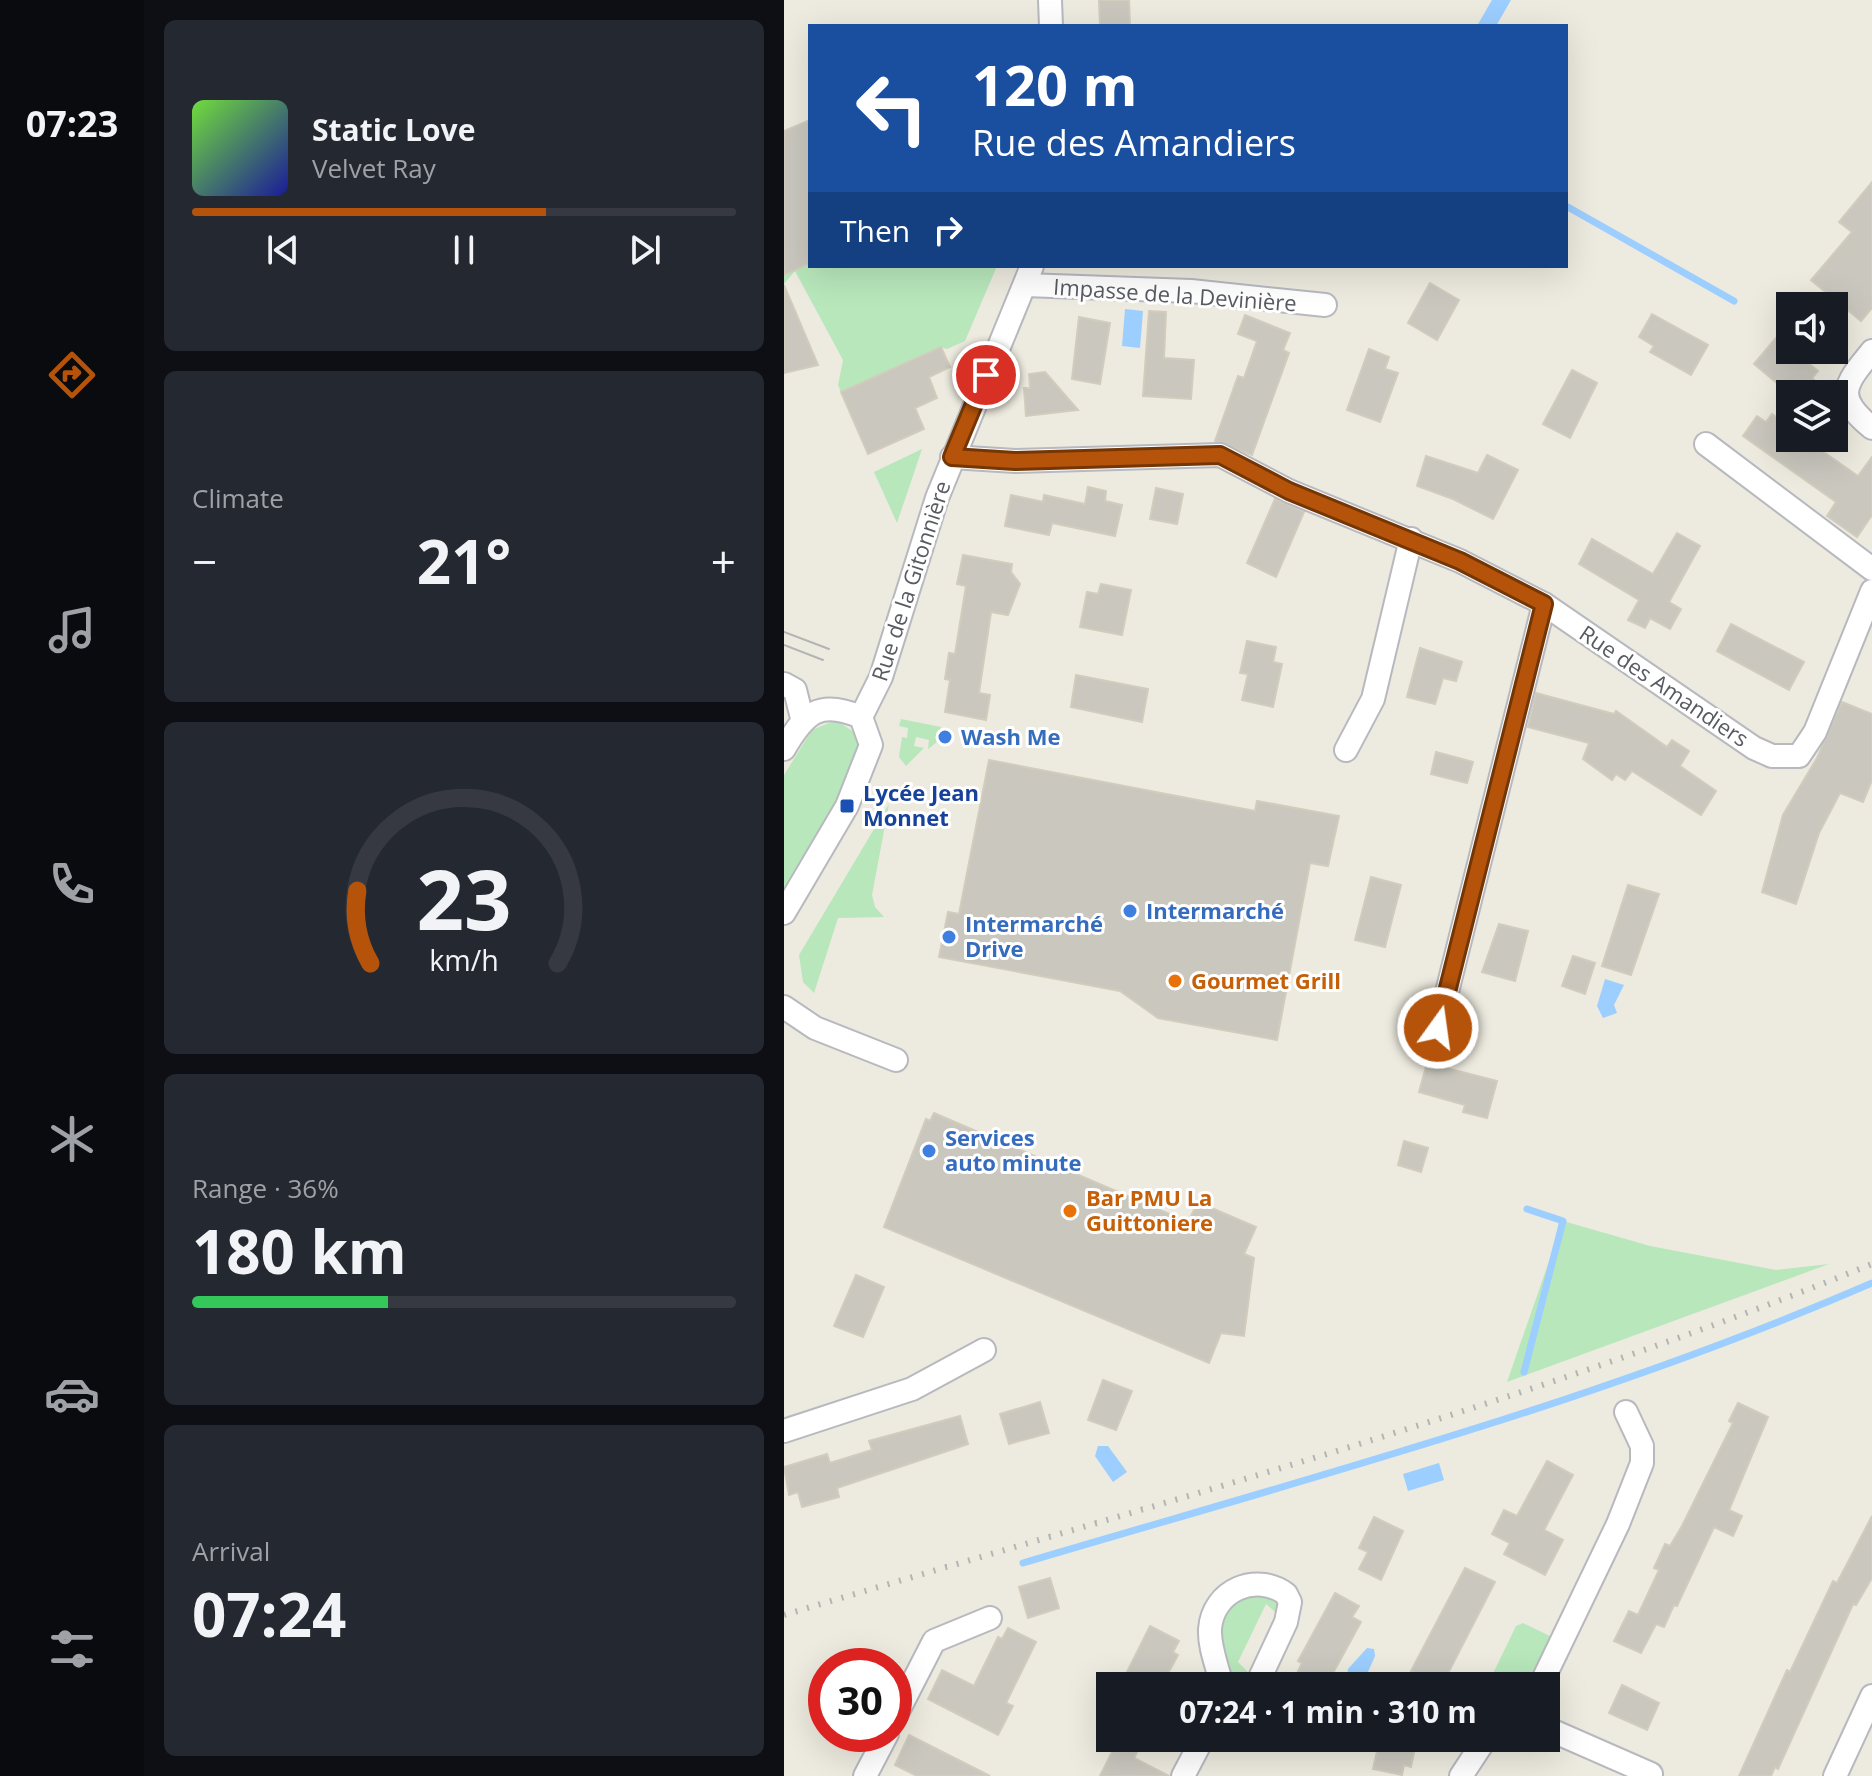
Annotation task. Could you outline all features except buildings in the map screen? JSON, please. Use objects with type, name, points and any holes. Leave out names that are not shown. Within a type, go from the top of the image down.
[{"type":"street","points":[[1050,0],[1051,24]]},
{"type":"street","name":"Impasse de la Devinière","points":[[1028,276],[1325,305]]},
{"type":"street","name":"Rue de la Gitonnière","points":[[861,717],[881,677],[927,525],[952,457],[1028,276]]},
{"type":"street","points":[[1872,351],[1851,376],[1846,390],[1849,406],[1872,428]]},
{"type":"street","points":[[1706,444],[1872,569]]},
{"type":"street","name":"Rue des Amandiers","points":[[952,457],[1015,461],[1220,455],[1289,491],[1411,539],[1544,604],[1754,748],[1783,758],[1799,756],[1815,732],[1872,591]]},
{"type":"street","points":[[1346,750],[1373,699],[1411,539]]},
{"type":"street","points":[[1438,1028],[1544,604]]},
{"type":"street","points":[[784,684],[795,690],[802,718]]},
{"type":"street","points":[[784,749],[802,718],[827,708],[861,717],[871,745],[863,773],[784,913]]},
{"type":"street","points":[[784,1007],[815,1028],[896,1060]]},
{"type":"street","points":[[784,1431],[912,1389],[984,1350]]},
{"type":"street","points":[[1547,1672],[1618,1524],[1642,1463],[1642,1446],[1626,1412]]},
{"type":"street","points":[[1219,1672],[1210,1625],[1225,1597],[1257,1582],[1277,1587],[1286,1594],[1290,1610],[1262,1672]]},
{"type":"street","points":[[912,1684],[934,1641],[990,1618]]},
{"type":"street","points":[[1835,1776],[1872,1696]]},
{"type":"street","points":[[1560,1734],[1651,1774]]},
{"type":"street","points":[[865,1776],[878,1752]]},
{"type":"street","points":[[1183,1776],[1196,1752]]},
{"type":"street","points":[[1461,1776],[1477,1752]]},
{"type":"green space","points":[[784,246],[808,264],[808,268],[996,268],[965,341],[947,349],[940,347],[841,392],[838,385],[843,360],[795,271],[784,284]]},
{"type":"green space","points":[[922,449],[897,523],[874,472]]},
{"type":"green space","points":[[901,719],[941,727],[937,742],[928,749],[929,740],[916,737],[914,746],[924,748],[906,766],[899,757],[902,737],[907,738],[908,728],[899,726]]},
{"type":"green space","points":[[836,720],[858,735],[861,751],[857,767],[784,890],[784,775],[812,730]]},
{"type":"green space","points":[[889,804],[872,895],[875,907],[884,917],[838,918],[814,993],[803,982],[799,955]]},
{"type":"green space","points":[[1563,1221],[1650,1246],[1776,1270],[1829,1264],[1507,1382]]},
{"type":"green space","points":[[1260,1590],[1275,1600],[1281,1617],[1266,1604],[1238,1662],[1248,1672],[1229,1672],[1223,1668],[1219,1627],[1225,1611]]},
{"type":"green space","points":[[1523,1623],[1552,1637],[1532,1672],[1494,1672],[1516,1626]]},
{"type":"water","points":[[1492,0],[1511,0],[1497,24],[1478,24]]},
{"type":"water","points":[[1125,309],[1143,311],[1140,348],[1122,346]]},
{"type":"water","points":[[1605,979],[1624,985],[1614,1005],[1617,1013],[1603,1018],[1597,1006]]},
{"type":"water","points":[[1098,1446],[1108,1446],[1127,1472],[1113,1482],[1095,1456]]},
{"type":"water","points":[[1439,1463],[1444,1480],[1408,1491],[1403,1474]]},
{"type":"water","points":[[1367,1648],[1374,1649],[1375,1656],[1368,1672],[1348,1672]]},
{"type":"waterway","points":[[1568,207],[1734,301]]},
{"type":"waterway","points":[[1524,1372],[1563,1221],[1527,1209]]},
{"type":"waterway","points":[[1023,1563],[1452,1436],[1664,1365],[1872,1283]]},
{"type":"tram line","points":[[784,632],[829,649]]},
{"type":"tram line","points":[[784,645],[823,660]]},
{"type":"railway","points":[[784,1615],[1196,1494],[1469,1409],[1739,1316],[1872,1264]]},
{"type":"place","name":"Wash Me","points":[[945,737]]},
{"type":"place","name":"Lycée Jean Monnet","points":[[847,806]]},
{"type":"place","name":"Intermarché","points":[[1130,911]]},
{"type":"place","name":"Intermarché Drive","points":[[949,937]]},
{"type":"place","name":"Gourmet Grill","points":[[1175,981]]},
{"type":"place","name":"Services auto minute","points":[[929,1151]]},
{"type":"place","name":"Bar PMU La Guittoniere","points":[[1070,1211]]},
{"type":"route","points":[[986,375],[952,457],[1015,461],[1220,455],[1289,491],[1460,561],[1544,604],[1438,1028]]}]
